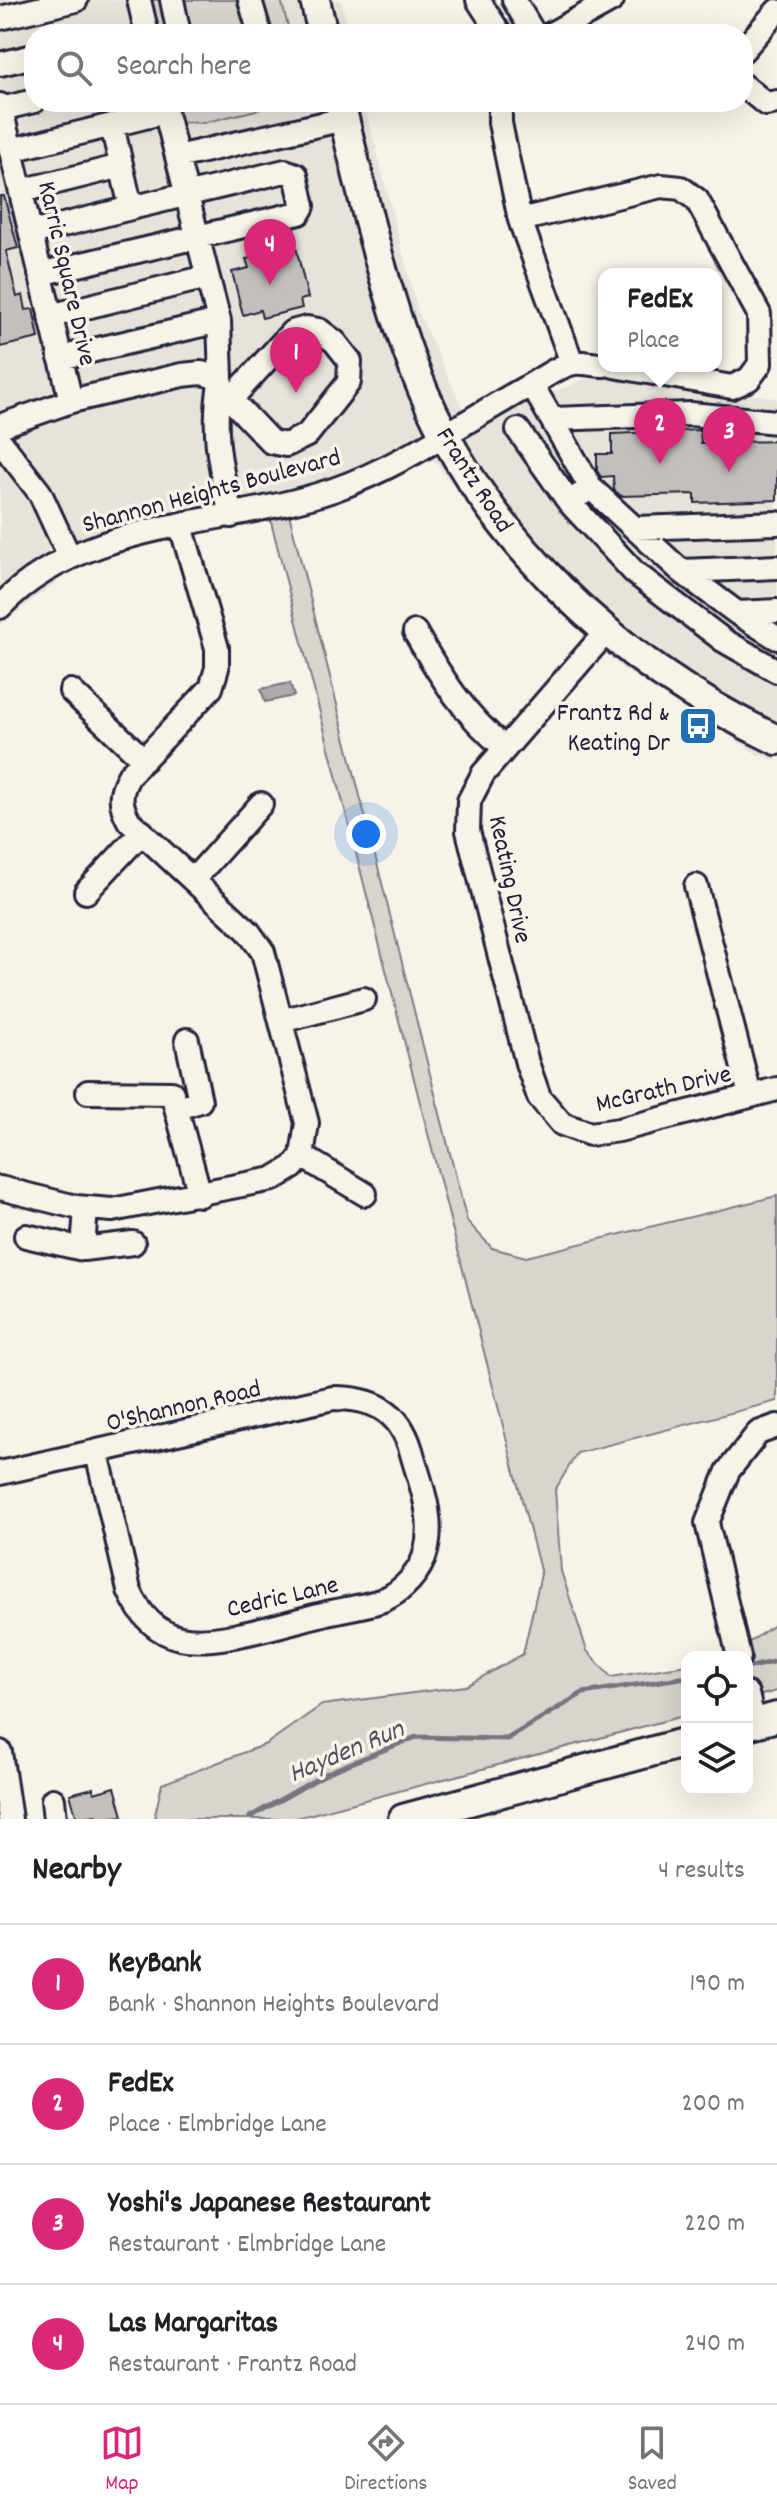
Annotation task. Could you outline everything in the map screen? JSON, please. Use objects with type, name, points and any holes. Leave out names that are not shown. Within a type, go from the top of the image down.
[{"type":"main road","points":[[315,0],[321,24]]},
{"type":"main road","name":"Frantz Road","points":[[342,112],[388,295],[416,373],[444,435],[521,547],[606,632],[649,666],[709,704],[777,740]]},
{"type":"main road","points":[[403,1819],[681,1744]]},
{"type":"street","points":[[140,24],[140,3],[171,0],[177,24]]},
{"type":"street","points":[[250,0],[257,24]]},
{"type":"street","points":[[478,0],[494,24]]},
{"type":"street","points":[[514,0],[528,24]]},
{"type":"street","points":[[569,24],[612,0]]},
{"type":"street","points":[[7,11],[62,2]]},
{"type":"street","points":[[753,39],[777,11]]},
{"type":"street","points":[[0,64],[24,58]]},
{"type":"street","points":[[753,93],[766,104],[777,102]]},
{"type":"street","points":[[0,107],[24,103]]},
{"type":"street","name":"Karric Square Drive","points":[[0,107],[71,401],[201,373],[224,388]]},
{"type":"street","points":[[11,150],[112,125],[150,112]]},
{"type":"street","points":[[165,112],[219,321],[224,388],[271,442],[286,445],[307,435],[349,382],[350,361],[335,342],[319,330],[307,328],[292,332],[224,388],[215,408],[217,450],[231,516]]},
{"type":"street","points":[[177,157],[335,112]]},
{"type":"street","points":[[500,112],[520,220],[572,363],[598,365]]},
{"type":"street","points":[[112,125],[131,208]]},
{"type":"street","points":[[21,191],[121,166]]},
{"type":"street","points":[[31,233],[285,171],[296,175],[303,206],[299,213],[40,274]]},
{"type":"street","points":[[520,220],[661,186],[681,188],[697,200],[759,314],[760,364],[749,379],[732,387],[648,372]]},
{"type":"street","points":[[50,316],[207,277]]},
{"type":"street","points":[[60,358],[219,321]]},
{"type":"street","name":"Shannon Heights Boulevard","points":[[0,607],[36,576],[69,556],[105,544],[334,490],[411,456],[572,363]]},
{"type":"street","points":[[532,385],[591,488],[681,571],[777,638]]},
{"type":"street","points":[[0,426],[71,401]]},
{"type":"street","points":[[553,419],[690,414],[777,422]]},
{"type":"street","points":[[518,430],[569,502],[635,573],[723,640],[777,671]]},
{"type":"street","points":[[0,441],[40,493],[69,556]]},
{"type":"street","points":[[569,502],[591,488]]},
{"type":"street","points":[[636,528],[777,523]]},
{"type":"street","points":[[0,1188],[86,1208],[126,1209],[273,1179],[293,1167],[302,1156],[307,1123],[263,952],[248,931],[129,821],[121,806],[121,789],[211,688],[217,668],[217,648],[181,526]]},
{"type":"street","points":[[681,571],[777,567]]},
{"type":"street","points":[[737,613],[777,611]]},
{"type":"street","points":[[415,632],[463,708],[505,748]]},
{"type":"street","name":"Keating Drive","points":[[562,1124],[539,1097],[527,1063],[468,831],[469,801],[483,774],[606,632]]},
{"type":"street","points":[[71,691],[144,760]]},
{"type":"street","points":[[193,880],[261,804]]},
{"type":"street","points":[[86,892],[142,832]]},
{"type":"street","points":[[696,886],[750,1095]]},
{"type":"street","points":[[281,1021],[364,999]]},
{"type":"street","points":[[178,1108],[200,1101],[187,1040]]},
{"type":"street","name":"McGrath Drive","points":[[562,1124],[590,1134],[619,1130],[777,1089]]},
{"type":"street","points":[[88,1092],[172,1093],[200,1195]]},
{"type":"street","points":[[302,1156],[365,1194]]},
{"type":"street","points":[[83,1249],[86,1208]]},
{"type":"street","points":[[26,1236],[83,1249],[133,1243]]},
{"type":"street","name":"O'Shannon Road","points":[[0,1473],[333,1398],[356,1398],[378,1406]]},
{"type":"street","name":"Cedric Lane","points":[[97,1453],[129,1590],[136,1606],[146,1619],[177,1637],[211,1640],[383,1600],[409,1581],[426,1553],[429,1513],[406,1435],[395,1418],[378,1406]]},
{"type":"street","points":[[738,1651],[707,1523],[728,1471],[758,1433],[777,1426]]},
{"type":"street","points":[[0,1752],[10,1819]]},
{"type":"shaded area","points":[[0,0],[341,0],[347,24],[24,24],[24,112],[367,112],[418,312],[471,426],[585,379],[613,379],[730,398],[760,395],[777,399],[777,761],[759,755],[623,669],[497,546],[434,460],[349,497],[112,553],[72,570],[0,625]]},
{"type":"shaded area","points":[[148,0],[281,0],[287,24],[154,24]]},
{"type":"shaded area","points":[[176,112],[248,112],[203,123],[183,122]]},
{"type":"shaded area","points":[[289,514],[467,1221],[492,1248],[526,1257],[777,1196],[777,1401],[577,1453],[555,1490],[561,1571],[587,1651],[611,1677],[681,1666],[681,1717],[293,1819],[154,1819],[162,1784],[266,1744],[322,1705],[466,1686],[523,1654],[541,1574],[270,518]]},
{"type":"shaded area","points":[[290,683],[294,696],[265,702],[261,689]]},
{"type":"shaded area","points":[[777,1623],[777,1691],[753,1697],[753,1651],[737,1651]]},
{"type":"building","points":[[0,196],[4,196],[18,248],[6,251],[17,297],[23,295],[26,310],[33,309],[39,338],[0,347]]},
{"type":"building","points":[[296,247],[308,298],[300,300],[302,308],[262,318],[260,310],[243,315],[232,272],[249,268],[246,259]]},
{"type":"building","points":[[700,430],[701,443],[777,441],[777,500],[695,503],[695,494],[621,496],[614,490],[613,476],[601,477],[597,471],[597,454],[612,454],[612,434]]},
{"type":"building","points":[[115,1787],[123,1816],[98,1819],[96,1815],[77,1819],[70,1794],[93,1788],[94,1793]]},
{"type":"waterway","name":"Hayden Run","points":[[753,1667],[777,1661]]},
{"type":"waterway","name":"Hayden Run","points":[[250,1817],[329,1772],[416,1737],[507,1739],[583,1693],[681,1678]]},
{"type":"place","name":"Las Margaritas","points":[[270,285]]},
{"type":"place","name":"KeyBank","points":[[296,393]]},
{"type":"place","name":"FedEx","points":[[660,464]]},
{"type":"place","name":"Yoshi's Japanese Restaurant","points":[[729,472]]},
{"type":"place","name":"Frantz Rd & Keating Dr","points":[[698,726]]}]
